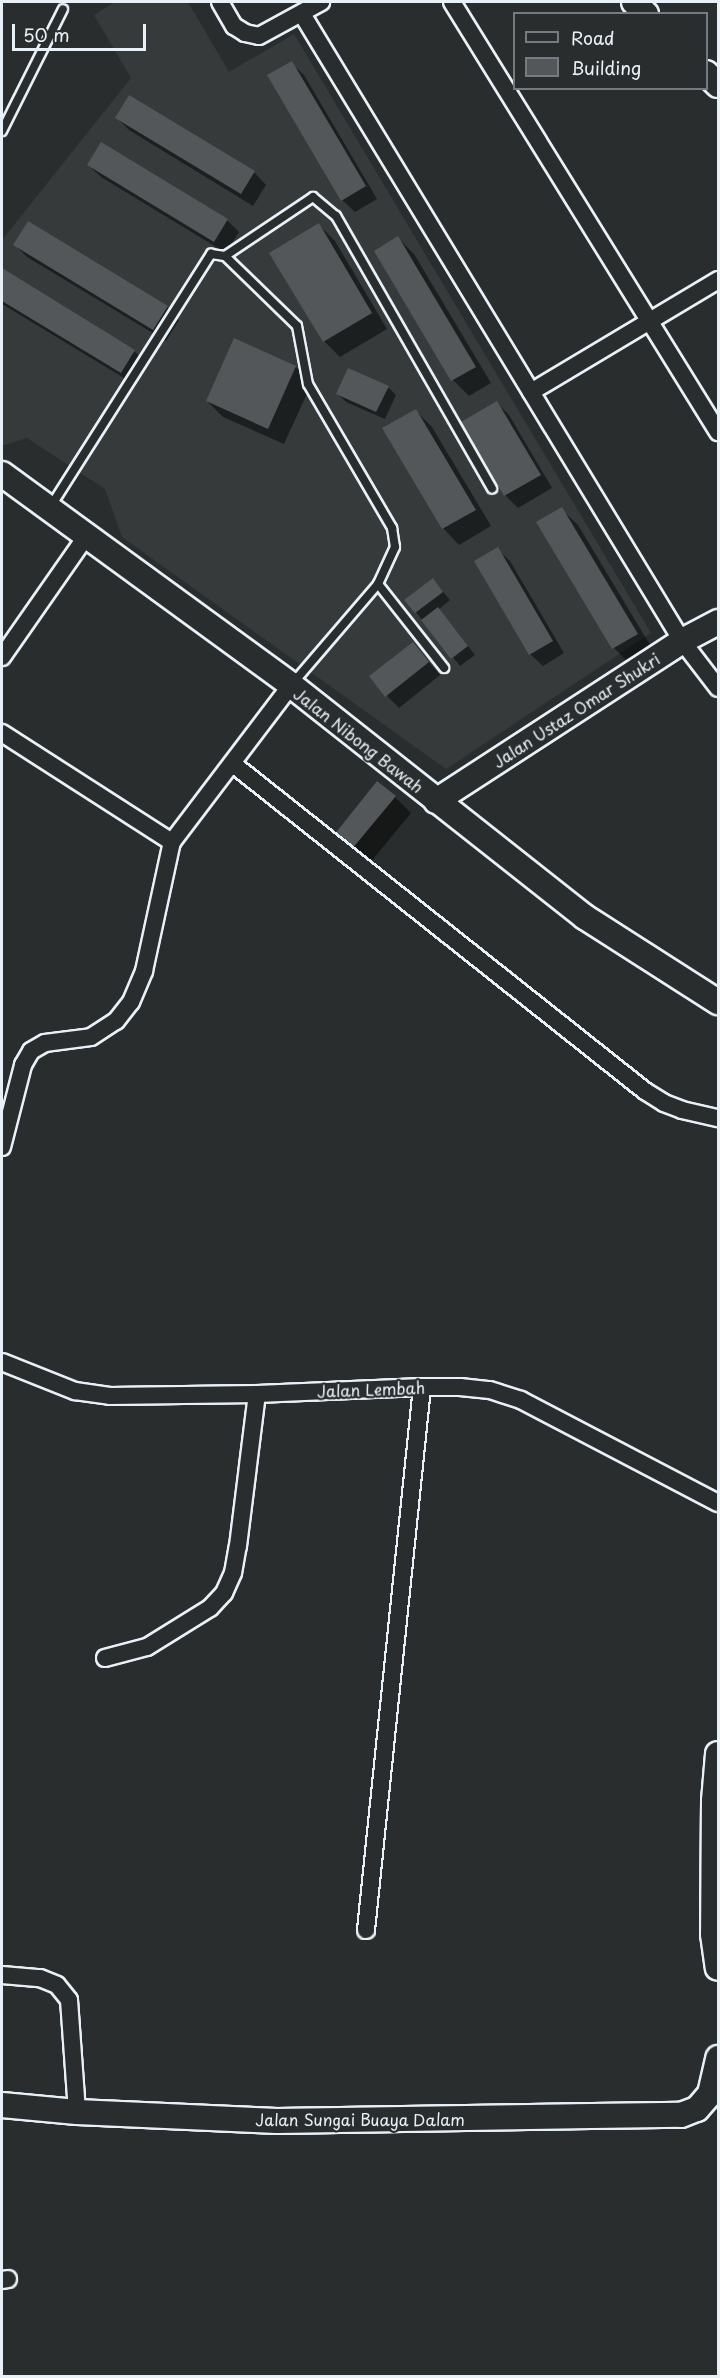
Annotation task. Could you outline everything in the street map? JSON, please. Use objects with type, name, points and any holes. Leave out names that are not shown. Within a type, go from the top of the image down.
[{"type":"street","points":[[219,2],[234,26],[244,33],[259,36],[321,2]]},
{"type":"street","points":[[452,2],[718,432]]},
{"type":"street","points":[[302,14],[682,641],[718,688]]},
{"type":"street","points":[[531,392],[718,280]]},
{"type":"street","name":"Jalan Nibong Bawah","points":[[2,474],[291,685],[585,917],[718,1002]]},
{"type":"street","points":[[2,657],[87,535]]},
{"type":"street","name":"Jalan Ustaz Omar Shukri","points":[[436,801],[682,641],[718,622]]},
{"type":"street","points":[[2,1146],[23,1065],[31,1051],[45,1043],[91,1037],[116,1021],[131,1002],[144,971],[172,842],[291,685]]},
{"type":"street","points":[[2,734],[172,842]]},
{"type":"street","points":[[233,764],[645,1091],[664,1103],[682,1110],[718,1118]]},
{"type":"street","name":"Jalan Lembah","points":[[2,1362],[75,1391],[110,1396],[257,1394],[422,1387],[480,1389],[521,1400],[718,1503]]},
{"type":"street","points":[[366,1930],[422,1387]]},
{"type":"street","points":[[105,1658],[147,1647],[210,1608],[224,1593],[233,1573],[238,1546],[257,1394]]},
{"type":"street","points":[[718,1754],[714,1801],[713,1934],[718,1968]]},
{"type":"street","points":[[2,1975],[40,1978],[57,1985],[69,2001],[76,2112]]},
{"type":"street","points":[[714,2095],[718,2058]]},
{"type":"street","name":"Jalan Sungai Buaya Dalam","points":[[2,2105],[76,2112],[277,2121],[681,2115],[697,2109],[714,2095]]},
{"type":"lane","points":[[2,131],[63,9]]},
{"type":"lane","points":[[225,256],[313,197],[336,216],[492,488]]},
{"type":"lane","points":[[49,508],[211,254],[225,256],[297,326],[308,384],[392,528],[395,547],[378,584],[291,685]]},
{"type":"lane","points":[[378,584],[444,668]]},
{"type":"shaded area","points":[[115,2],[188,2],[229,72],[294,34],[651,633],[446,769],[122,537],[105,489],[27,438],[2,446],[2,240],[131,78],[94,15]]},
{"type":"building","points":[[292,61],[366,186],[341,201],[267,75]]},
{"type":"building","points":[[129,95],[255,171],[241,194],[115,118]]},
{"type":"building","points":[[101,142],[228,219],[214,242],[87,165]]},
{"type":"building","points":[[28,221],[168,306],[153,330],[13,245]]},
{"type":"building","points":[[319,223],[372,313],[323,342],[269,253]]},
{"type":"building","points":[[398,236],[476,367],[451,381],[374,251]]},
{"type":"building","points":[[2,268],[135,350],[121,373],[2,301]]},
{"type":"building","points":[[234,338],[296,366],[268,429],[206,401]]},
{"type":"building","points":[[348,368],[389,386],[376,412],[336,394]]},
{"type":"building","points":[[497,401],[541,475],[504,496],[461,422]]},
{"type":"building","points":[[416,409],[476,510],[442,529],[382,428]]},
{"type":"building","points":[[562,507],[638,634],[612,649],[536,522]]},
{"type":"building","points":[[498,547],[553,641],[529,655],[474,561]]},
{"type":"building","points":[[433,578],[443,592],[415,613],[404,600]]},
{"type":"building","points":[[438,607],[468,646],[451,659],[421,620]]},
{"type":"building","points":[[413,642],[429,662],[385,697],[369,676]]},
{"type":"building","points":[[377,781],[396,796],[352,849],[334,835]]}]
